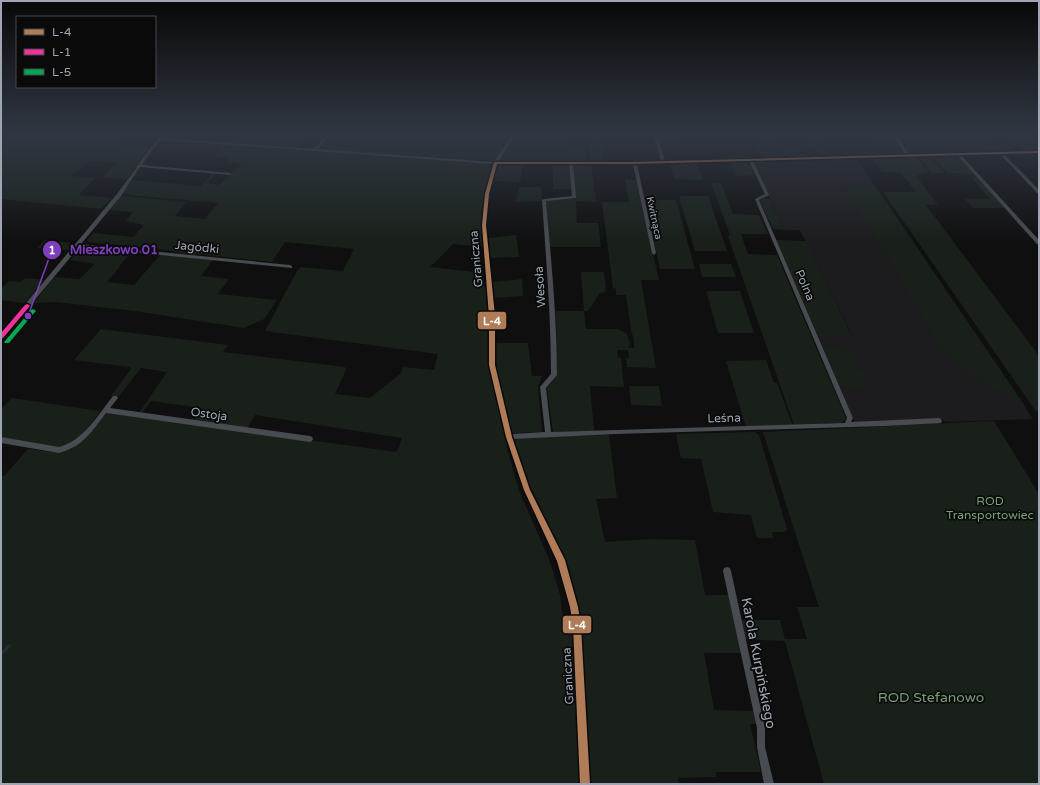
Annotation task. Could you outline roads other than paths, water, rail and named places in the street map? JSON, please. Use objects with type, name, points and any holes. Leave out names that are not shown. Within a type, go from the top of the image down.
[{"type":"street","points":[[1,337],[119,195],[136,170]]},
{"type":"street","points":[[180,170],[230,174]]},
{"type":"street","name":"Graniczna","points":[[493,170],[486,198],[484,232],[492,316],[492,365],[509,437],[527,490],[561,560],[574,607],[577,626],[585,784]]},
{"type":"street","name":"Wesoła","points":[[548,434],[543,387],[554,375],[554,358],[551,290],[544,200],[574,197],[572,170]]},
{"type":"street","name":"Kwitnąca","points":[[636,170],[654,252]]},
{"type":"street","name":"Polna","points":[[755,170],[767,195],[757,199],[850,418],[847,425]]},
{"type":"street","points":[[972,170],[1039,244]]},
{"type":"street","points":[[1017,170],[1039,192]]},
{"type":"street","name":"Jagódki","points":[[78,245],[290,267]]},
{"type":"street","points":[[1,440],[59,450],[73,445],[80,439],[115,398]]},
{"type":"street","name":"Ostoja","points":[[105,410],[310,439]]},
{"type":"street","name":"Leśna","points":[[509,437],[548,434],[939,421]]},
{"type":"street","name":"Karola Kurpińskiego","points":[[727,571],[761,728],[761,747],[769,784]]},
{"type":"waterway","points":[[1,654],[9,646]]},
{"type":"place","name":"Mieszkowo 01","points":[[28,316]]},
{"type":"park label","name":"ROD Transportowiec","points":[[990,508]]},
{"type":"park label","name":"ROD Stefanowo","points":[[931,697]]}]
